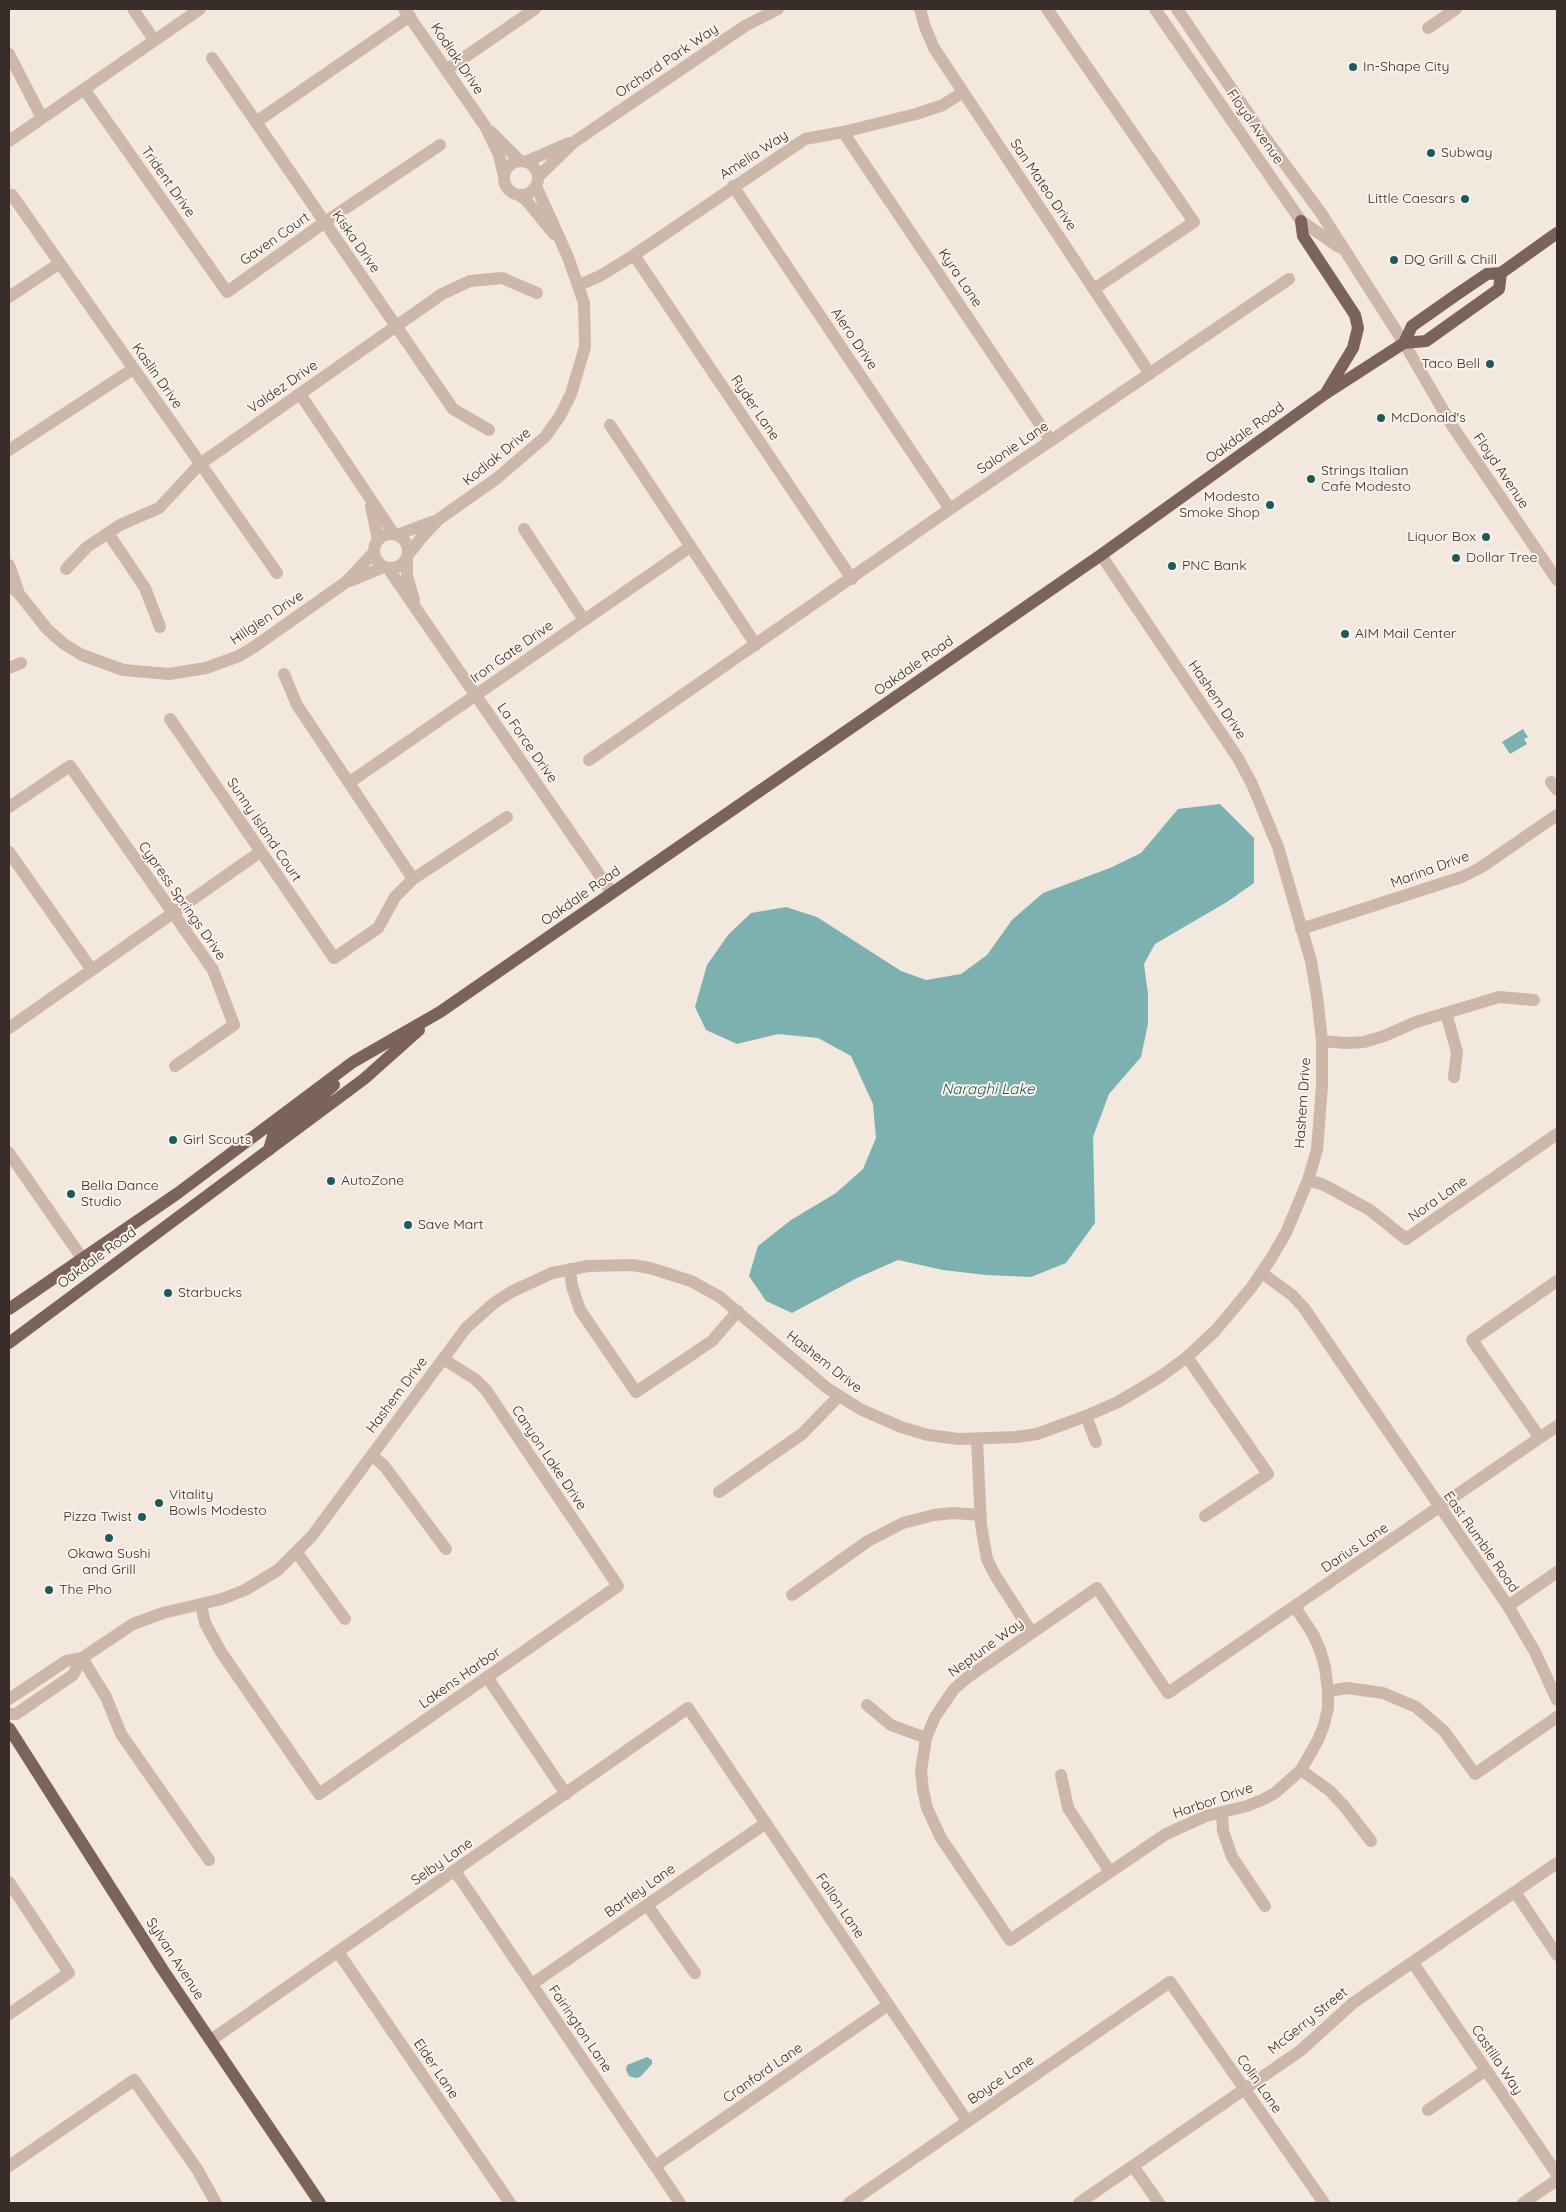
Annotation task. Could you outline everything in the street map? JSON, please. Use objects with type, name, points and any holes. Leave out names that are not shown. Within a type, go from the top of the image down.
[{"type":"main road","points":[[1301,221],[1303,236],[1355,315],[1358,328],[1354,348],[1325,394]]},
{"type":"main road","name":"Oakdale Road","points":[[1404,343],[1412,326],[1487,274],[1501,273],[1557,233]]},
{"type":"main road","name":"Oakdale Road","points":[[9,1309],[178,1192],[354,1062],[440,1012],[612,894],[1101,555],[1325,394],[1404,343],[1426,341],[1499,288],[1501,273]]},
{"type":"main road","name":"Oakdale Road","points":[[9,1343],[364,1079],[440,1012]]},
{"type":"main road","points":[[269,1150],[273,1136],[326,1093],[354,1062]]},
{"type":"main road","name":"Sylvan Avenue","points":[[9,1728],[163,1970],[320,2203]]},
{"type":"street","points":[[132,9],[154,40]]},
{"type":"street","points":[[9,141],[200,9]]},
{"type":"street","points":[[446,70],[535,9]]},
{"type":"street","name":"Orchard Park Way","points":[[537,181],[574,142],[745,26],[778,9]]},
{"type":"street","name":"San Mateo Drive","points":[[920,9],[934,48],[1150,374]]},
{"type":"street","points":[[1047,9],[1194,222],[1094,289]]},
{"type":"street","name":"Floyd Avenue","points":[[1155,9],[1301,221],[1343,249]]},
{"type":"street","name":"Floyd Avenue","points":[[1177,9],[1260,132],[1321,213],[1404,343],[1453,427],[1557,580]]},
{"type":"street","points":[[1428,28],[1456,9]]},
{"type":"street","points":[[256,122],[407,12]]},
{"type":"street","name":"Kodiak Drive","points":[[407,12],[484,126],[499,155],[504,176]]},
{"type":"street","points":[[9,54],[42,118]]},
{"type":"street","name":"Kiska Drive","points":[[212,58],[453,409],[488,430]]},
{"type":"street","name":"Trident Drive","points":[[84,89],[227,292]]},
{"type":"street","name":"Amelia Way","points":[[579,285],[600,276],[634,255],[733,186],[805,139],[843,132],[916,114],[942,105],[963,92]]},
{"type":"street","name":"Kodiak Drive","points":[[484,126],[522,161]]},
{"type":"street","name":"Kyra Lane","points":[[843,132],[1051,441]]},
{"type":"street","name":"Orchard Park Way","points":[[522,161],[574,142]]},
{"type":"street","name":"Gaven Court","points":[[227,292],[325,222],[440,144]]},
{"type":"street","points":[[522,161],[535,168],[537,181],[530,192],[519,195],[514,194],[506,187],[504,176],[509,166],[522,161]]},
{"type":"street","name":"Kodiak Drive","points":[[407,557],[421,538],[439,519],[520,460],[545,437],[560,416],[571,394],[585,347],[585,317],[579,285],[537,181]]},
{"type":"street","name":"Alero Drive","points":[[733,186],[950,509]]},
{"type":"street","name":"Kaslin Drive","points":[[12,195],[277,573]]},
{"type":"street","name":"Kodiak Drive","points":[[519,195],[558,237]]},
{"type":"street","name":"Ryder Lane","points":[[634,255],[852,578]]},
{"type":"street","points":[[9,297],[60,263]]},
{"type":"street","name":"Valdez Drive","points":[[66,569],[87,547],[120,525],[159,508],[200,464],[442,294],[470,281],[502,278],[537,293]]},
{"type":"street","name":"Salonie Lane","points":[[589,760],[950,509],[1289,280]]},
{"type":"street","points":[[9,450],[134,369]]},
{"type":"street","name":"La Force Drive","points":[[300,394],[368,499],[396,534],[405,540],[407,576],[417,610]]},
{"type":"street","points":[[610,425],[756,645]]},
{"type":"street","name":"La Force Drive","points":[[368,499],[377,561],[386,568],[417,610],[612,894]]},
{"type":"street","name":"Kodiak Drive","points":[[396,534],[439,519]]},
{"type":"street","points":[[524,529],[584,620]]},
{"type":"street","points":[[108,533],[144,588],[160,627]]},
{"type":"street","points":[[376,546],[385,535],[396,534]]},
{"type":"street","name":"Hillglen Drive","points":[[346,582],[376,546]]},
{"type":"street","name":"Iron Gate Drive","points":[[350,782],[690,547]]},
{"type":"street","name":"Hashem Drive","points":[[9,1699],[66,1660],[82,1658],[117,1634],[143,1620],[163,1612],[222,1600],[250,1587],[278,1570],[312,1536],[466,1328],[494,1303],[532,1281],[570,1269],[612,1265],[650,1268],[699,1285],[738,1311],[839,1396],[872,1416],[928,1435],[977,1440],[1038,1434],[1118,1402],[1140,1390],[1187,1357],[1230,1315],[1262,1273],[1286,1233],[1308,1180],[1317,1150],[1322,1086],[1322,1041],[1317,996],[1301,928],[1278,847],[1252,784],[1238,758],[1101,555]]},
{"type":"street","points":[[386,568],[399,567],[407,557]]},
{"type":"street","name":"Hillglen Drive","points":[[9,565],[20,595]]},
{"type":"street","name":"Hillglen Drive","points":[[9,584],[47,629],[64,644],[82,655],[123,670],[168,674],[206,668],[239,656],[346,582],[386,568]]},
{"type":"street","points":[[9,668],[21,663]]},
{"type":"street","points":[[284,674],[297,705],[350,782],[413,880],[507,817]]},
{"type":"street","name":"Sunny Island Court","points":[[170,719],[334,958],[378,928],[395,897],[413,880]]},
{"type":"street","name":"Cypress Springs Drive","points":[[9,808],[70,766],[213,970],[234,1025],[175,1066]]},
{"type":"street","name":"Marina Drive","points":[[1301,928],[1462,877],[1480,868],[1557,815]]},
{"type":"street","points":[[9,852],[92,970]]},
{"type":"street","points":[[9,1028],[260,852]]},
{"type":"street","points":[[1322,1041],[1364,1042],[1446,1013],[1499,997],[1534,1000]]},
{"type":"street","points":[[1446,1013],[1457,1052],[1454,1077]]},
{"type":"street","name":"Nora Lane","points":[[1308,1180],[1324,1185],[1370,1210],[1406,1239],[1557,1134]]},
{"type":"street","points":[[9,1154],[82,1258]]},
{"type":"street","points":[[570,1269],[572,1286],[580,1310],[636,1392],[712,1340],[738,1311]]},
{"type":"street","name":"East Rumble Road","points":[[1262,1273],[1292,1295],[1304,1308],[1508,1606],[1535,1652],[1557,1700]]},
{"type":"street","points":[[1540,1438],[1472,1340],[1557,1281]]},
{"type":"street","points":[[1187,1357],[1268,1474],[1205,1516]]},
{"type":"street","name":"Canyon Lake Drive","points":[[443,1359],[475,1379],[486,1390],[618,1586]]},
{"type":"street","points":[[719,1492],[802,1434],[839,1396]]},
{"type":"street","points":[[1086,1416],[1096,1442]]},
{"type":"street","name":"Darius Lane","points":[[1168,1693],[1557,1426]]},
{"type":"street","points":[[977,1440],[980,1514],[987,1559],[1032,1633]]},
{"type":"street","points":[[372,1455],[385,1466],[446,1549]]},
{"type":"street","points":[[792,1595],[868,1541],[894,1527],[934,1515],[953,1513],[980,1514]]},
{"type":"street","points":[[297,1553],[345,1619]]},
{"type":"street","points":[[1508,1606],[1557,1572]]},
{"type":"street","name":"Lakens Harbor","points":[[201,1605],[206,1623],[221,1652],[319,1794],[618,1586]]},
{"type":"street","name":"Neptune Way","points":[[1010,1940],[933,1824],[923,1790],[921,1771],[926,1738],[935,1717],[954,1689],[968,1677],[1096,1588],[1168,1693]]},
{"type":"street","name":"Harbor Drive","points":[[1010,1940],[1166,1834],[1184,1825],[1262,1800],[1275,1793],[1300,1770],[1310,1756],[1321,1732],[1328,1708],[1328,1691],[1325,1666],[1320,1650],[1313,1634],[1294,1607]]},
{"type":"street","points":[[9,1714],[16,1714],[73,1675],[82,1658]]},
{"type":"street","points":[[82,1658],[106,1697],[121,1734],[209,1860]]},
{"type":"street","points":[[487,1677],[566,1794]]},
{"type":"street","points":[[1328,1691],[1356,1689],[1383,1693],[1416,1707],[1444,1731],[1476,1774],[1557,1717]]},
{"type":"street","points":[[867,1705],[891,1725],[926,1738]]},
{"type":"street","name":"Selby Lane","points":[[211,2040],[688,1708]]},
{"type":"street","name":"Fallon Lane","points":[[688,1708],[967,2121]]},
{"type":"street","points":[[1300,1770],[1330,1791],[1340,1801],[1370,1841]]},
{"type":"street","points":[[1061,1775],[1068,1808],[1110,1872]]},
{"type":"street","points":[[1222,1812],[1223,1830],[1232,1857],[1265,1906]]},
{"type":"street","name":"Bartley Lane","points":[[532,1984],[766,1823]]},
{"type":"street","name":"McGerry Street","points":[[1079,2203],[1300,2051],[1353,2003],[1557,1863]]},
{"type":"street","name":"Fairington Lane","points":[[455,1871],[680,2203]]},
{"type":"street","points":[[9,1882],[68,1973],[9,2014]]},
{"type":"street","points":[[1515,1892],[1557,1955]]},
{"type":"street","points":[[647,1905],[695,1973]]},
{"type":"street","name":"Elder Lane","points":[[338,1952],[510,2203]]},
{"type":"street","name":"Castilla Way","points":[[1413,1963],[1557,2174]]},
{"type":"street","name":"Colin Lane","points":[[1170,1982],[1324,2203]]},
{"type":"street","name":"Boyce Lane","points":[[849,2203],[1170,1982]]},
{"type":"street","name":"Cranford Lane","points":[[655,2166],[888,2005]]},
{"type":"street","points":[[1428,2110],[1486,2070]]},
{"type":"street","points":[[9,2166],[134,2080],[197,2169],[216,2203]]},
{"type":"street","points":[[1133,2166],[1159,2203]]},
{"type":"street","points":[[1523,2203],[1557,2180]]},
{"type":"water","points":[[1523,729],[1528,737],[1524,739],[1527,744],[1510,754],[1502,742]]},
{"type":"water","name":"Naraghi Lake","points":[[1220,804],[1254,838],[1254,883],[1227,902],[1155,944],[1144,964],[1148,994],[1148,1024],[1141,1057],[1109,1094],[1093,1137],[1095,1223],[1066,1263],[1031,1277],[986,1275],[943,1270],[898,1260],[857,1278],[792,1313],[766,1301],[749,1276],[758,1246],[791,1220],[836,1193],[863,1169],[876,1138],[873,1104],[851,1056],[818,1038],[778,1034],[737,1044],[706,1030],[695,1007],[707,965],[728,935],[751,913],[786,907],[817,917],[901,971],[926,980],[961,974],[987,955],[1012,920],[1043,893],[1110,868],[1141,853],[1178,809]]},
{"type":"water","points":[[647,2057],[652,2060],[652,2064],[640,2077],[629,2076],[626,2070],[627,2065]]},
{"type":"place","name":"In-Shape City","points":[[1353,67]]},
{"type":"place","name":"Subway","points":[[1431,153]]},
{"type":"place","name":"Little Caesars","points":[[1465,199]]},
{"type":"place","name":"DQ Grill & Chill","points":[[1394,260]]},
{"type":"place","name":"Taco Bell","points":[[1490,364]]},
{"type":"place","name":"McDonald's","points":[[1381,418]]},
{"type":"place","name":"Strings Italian Cafe Modesto","points":[[1311,479]]},
{"type":"place","name":"Modesto Smoke Shop","points":[[1270,505]]},
{"type":"place","name":"Liquor Box","points":[[1486,537]]},
{"type":"place","name":"Dollar Tree","points":[[1456,558]]},
{"type":"place","name":"PNC Bank","points":[[1172,566]]},
{"type":"place","name":"AIM Mail Center","points":[[1345,634]]},
{"type":"place","name":"Girl Scouts","points":[[173,1140]]},
{"type":"place","name":"AutoZone","points":[[331,1181]]},
{"type":"place","name":"Bella Dance Studio","points":[[71,1194]]},
{"type":"place","name":"Save Mart","points":[[408,1225]]},
{"type":"place","name":"Starbucks","points":[[168,1293]]},
{"type":"place","name":"Vitality Bowls Modesto","points":[[159,1503]]},
{"type":"place","name":"Pizza Twist","points":[[142,1517]]},
{"type":"place","name":"Okawa Sushi and Grill","points":[[109,1538]]},
{"type":"place","name":"The Pho","points":[[49,1590]]}]
